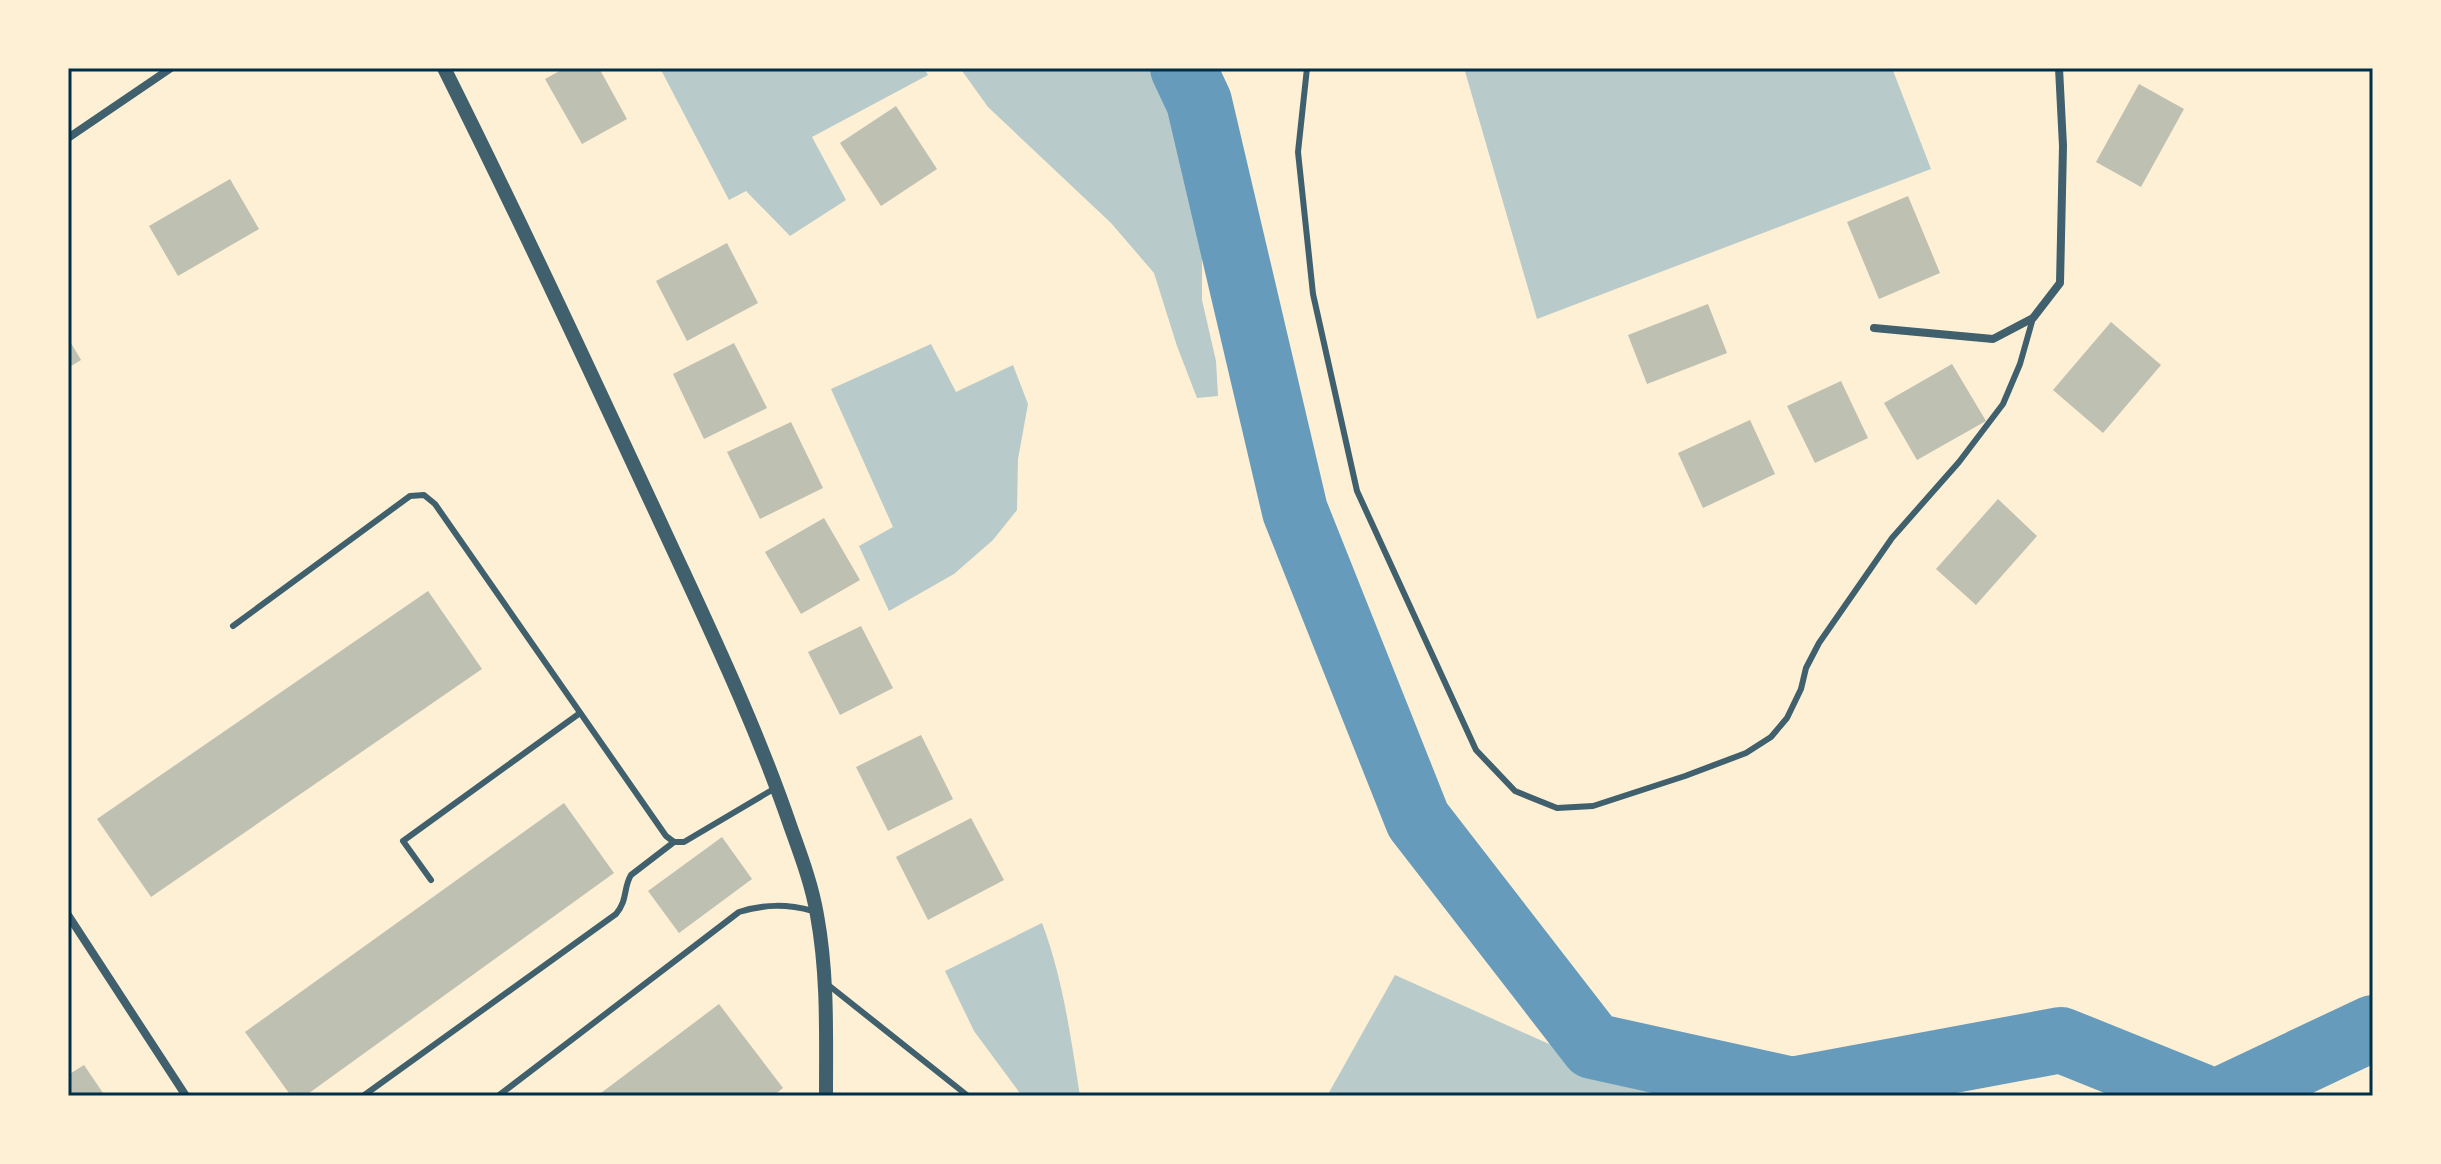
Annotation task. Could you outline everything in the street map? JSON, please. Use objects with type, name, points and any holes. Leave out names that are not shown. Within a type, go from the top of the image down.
[{"type":"street","points":[[68,138],[171,68]]},
{"type":"street","points":[[444,68],[626,447],[712,634],[777,787],[817,912],[826,984],[826,1096]]},
{"type":"street","points":[[1874,328],[1993,339],[2033,318],[2060,283],[2063,146],[2059,68]]},
{"type":"street","points":[[68,915],[186,1096]]},
{"type":"lane","points":[[1307,68],[1298,152],[1313,294],[1357,491],[1476,750],[1515,791],[1557,808],[1593,806],[1685,776],[1746,753],[1771,737],[1787,718],[1819,643],[1892,538],[1959,462],[2003,404],[2020,364],[2033,318]]},
{"type":"lane","points":[[233,626],[410,496],[424,495],[435,504],[666,836],[674,842],[684,842],[777,787]]},
{"type":"lane","points":[[431,880],[403,841],[580,713]]},
{"type":"lane","points":[[363,1096],[616,914],[625,900],[631,875],[674,842]]},
{"type":"lane","points":[[498,1096],[739,912],[776,905],[817,912]]},
{"type":"lane","points":[[826,984],[968,1096]]},
{"type":"shaded area","points":[[660,68],[924,68],[928,75],[812,137],[846,200],[790,236],[746,191],[729,200]]},
{"type":"shaded area","points":[[960,68],[1160,68],[1205,189],[1202,300],[1216,361],[1218,396],[1197,398],[1154,273],[1111,223],[988,107]]},
{"type":"shaded area","points":[[1464,68],[1892,68],[1931,169],[1537,319]]},
{"type":"shaded area","points":[[931,344],[956,392],[1013,365],[1028,404],[1018,459],[1017,510],[993,540],[954,574],[889,611],[859,546],[893,527],[831,389]]},
{"type":"shaded area","points":[[1042,923],[1061,987],[1080,1096],[1022,1096],[974,1031],[945,971]]},
{"type":"shaded area","points":[[1395,975],[1665,1096],[1327,1096]]},
{"type":"building","points":[[565,68],[599,68],[627,119],[582,144],[545,79]]},
{"type":"building","points":[[2139,84],[2184,109],[2141,187],[2096,162]]},
{"type":"building","points":[[896,106],[937,169],[881,206],[840,143]]},
{"type":"building","points":[[230,179],[259,229],[178,276],[149,226]]},
{"type":"building","points":[[1908,196],[1940,273],[1879,299],[1847,222]]},
{"type":"building","points":[[727,243],[758,303],[687,341],[656,281]]},
{"type":"building","points":[[1708,304],[1727,353],[1647,384],[1628,335]]},
{"type":"building","points":[[2111,322],[2161,365],[2103,433],[2053,390]]},
{"type":"building","points":[[68,338],[81,360],[68,368]]},
{"type":"building","points":[[734,343],[767,408],[704,439],[673,374]]},
{"type":"building","points":[[1952,364],[1986,421],[1917,460],[1884,403]]},
{"type":"building","points":[[1841,381],[1868,438],[1815,463],[1787,406]]},
{"type":"building","points":[[1750,420],[1775,474],[1703,508],[1678,453]]},
{"type":"building","points":[[791,422],[823,488],[760,519],[727,452]]},
{"type":"building","points":[[1998,499],[2037,536],[1976,605],[1936,569]]},
{"type":"building","points":[[824,518],[860,580],[801,614],[765,552]]},
{"type":"building","points":[[428,591],[482,669],[151,897],[97,819]]},
{"type":"building","points":[[861,626],[893,688],[840,715],[808,652]]},
{"type":"building","points":[[921,735],[953,799],[888,831],[856,767]]},
{"type":"building","points":[[564,803],[614,873],[305,1096],[291,1096],[245,1032]]},
{"type":"building","points":[[971,818],[1004,880],[928,920],[896,857]]},
{"type":"building","points":[[722,837],[752,879],[679,933],[648,891]]},
{"type":"building","points":[[719,1004],[783,1088],[773,1096],[597,1096]]},
{"type":"building","points":[[84,1065],[105,1096],[68,1096],[68,1075]]},
{"type":"waterway","points":[[1183,68],[1199,102],[1295,511],[1418,820],[1593,1046],[1792,1090],[2061,1040],[2200,1096]]},
{"type":"waterway","points":[[2229,1096],[2373,1028]]}]
